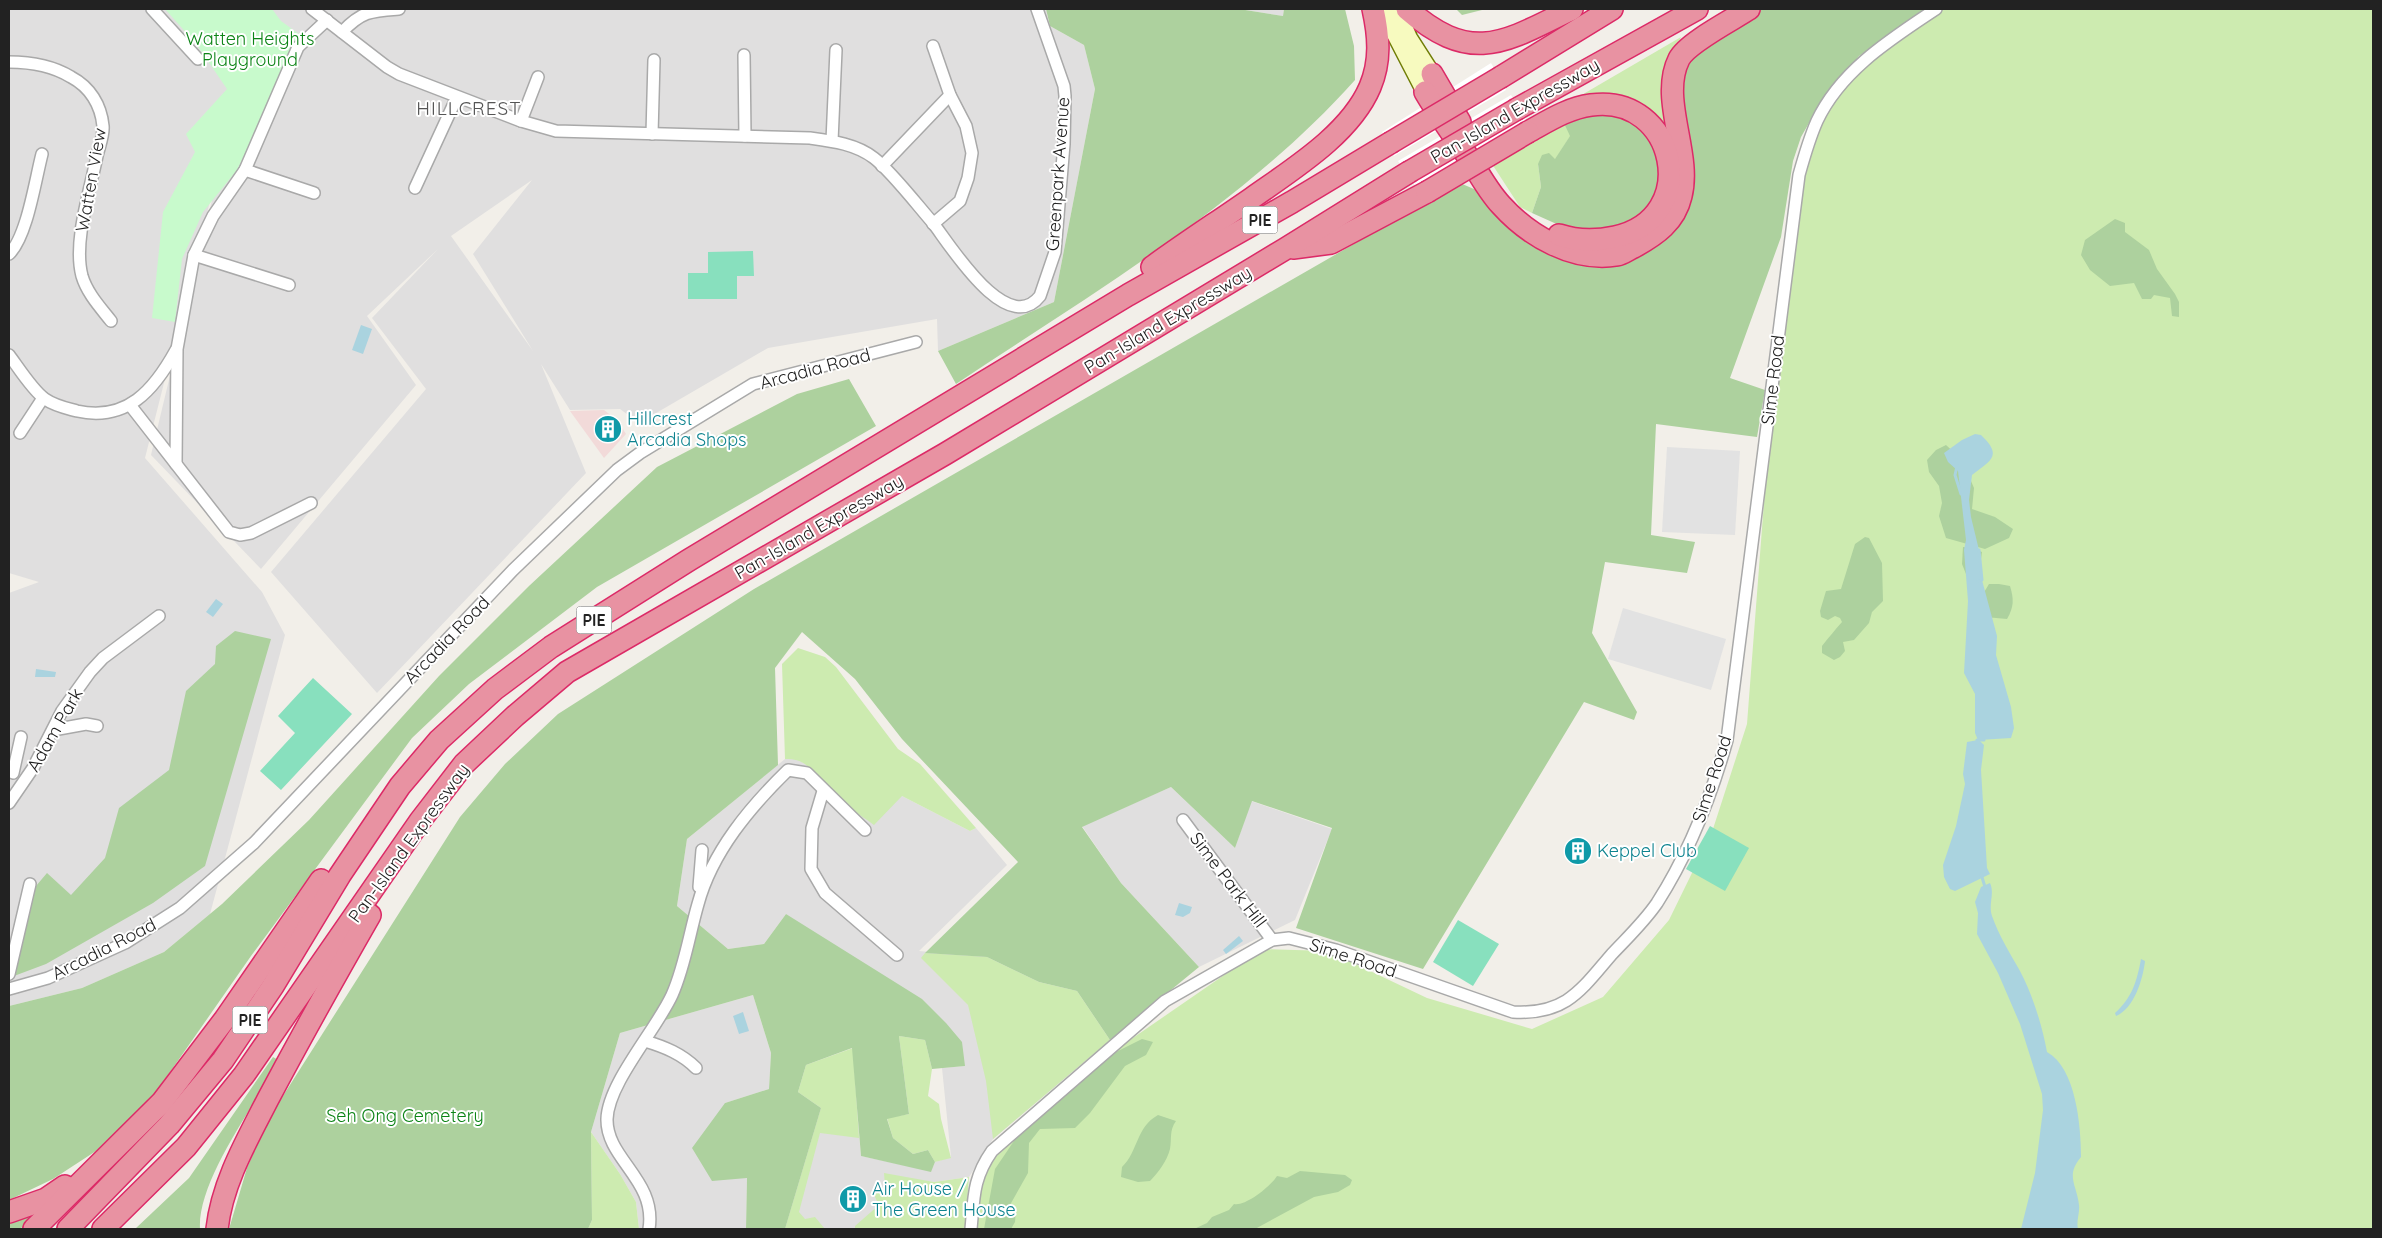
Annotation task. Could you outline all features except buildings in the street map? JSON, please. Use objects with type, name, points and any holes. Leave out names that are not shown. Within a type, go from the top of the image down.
[{"type":"highway","points":[[1128,295],[1139,278],[1292,170],[1336,133],[1352,116],[1370,88],[1379,52],[1373,9]]},
{"type":"highway","points":[[1407,9],[1424,24],[1447,36],[1470,44],[1491,43],[1513,38],[1572,9]]},
{"type":"highway","name":"Pan-Island Expressway","points":[[68,1229],[170,1125],[223,1060],[274,986],[340,875],[400,786],[439,740],[496,689],[551,647],[689,560],[1128,295],[1292,202],[1612,9]]},
{"type":"highway","name":"Pan-Island Expressway","points":[[103,1229],[186,1147],[244,1074],[391,862],[464,764],[515,716],[568,672],[945,454],[1517,108],[1697,9]]},
{"type":"highway","points":[[1428,83],[1500,204],[1527,229],[1547,242],[1583,255],[1618,255],[1655,235],[1671,220],[1681,198],[1684,179],[1683,164],[1673,93],[1678,60],[1685,49],[1749,9]]},
{"type":"highway","points":[[1285,249],[1331,243],[1427,192],[1528,132],[1553,118],[1577,108],[1592,105],[1619,106],[1637,114],[1654,129],[1668,154],[1670,170],[1663,204],[1652,220],[1641,228],[1604,240],[1567,238],[1529,222],[1517,213],[1497,185],[1428,83]]},
{"type":"highway","points":[[34,1229],[113,1153],[162,1102],[184,1074],[365,819],[400,786]]},
{"type":"highway","points":[[217,1229],[219,1211],[229,1180],[257,1120],[386,886],[391,862]]},
{"type":"highway","points":[[9,1212],[46,1198],[113,1153]]},
{"type":"main road","points":[[1382,9],[1428,83]]},
{"type":"main road","points":[[1396,9],[1428,83]]},
{"type":"street","points":[[152,9],[198,59]]},
{"type":"street","points":[[312,9],[399,74],[522,121],[556,131],[745,136],[832,141],[872,156],[933,224],[960,201],[968,178],[972,154],[966,126],[950,95],[933,46]]},
{"type":"street","points":[[342,32],[355,18],[374,11],[399,9]]},
{"type":"street","name":"Greenpark Avenue","points":[[933,224],[968,270],[992,295],[1010,304],[1029,307],[1045,288],[1055,252],[1065,115],[1064,86],[1037,9]]},
{"type":"street","name":"Sime Road","points":[[971,1229],[975,1186],[980,1168],[992,1151],[1165,1001],[1272,940],[1289,938],[1336,950],[1513,1012],[1531,1013],[1550,1010],[1577,993],[1639,926],[1656,904],[1704,812],[1727,740],[1799,176],[1807,146],[1818,119],[1845,80],[1863,61],[1896,35],[1936,9]]},
{"type":"street","points":[[176,464],[177,349],[194,255],[213,216],[245,170],[298,47],[327,20]]},
{"type":"street","points":[[832,141],[836,50]]},
{"type":"street","points":[[744,55],[745,136]]},
{"type":"street","points":[[652,134],[654,60]]},
{"type":"street","name":"Watten View","points":[[9,62],[29,62],[64,72],[78,80],[98,104],[103,127],[79,246],[82,276],[93,298],[111,321]]},
{"type":"street","points":[[522,121],[538,77]]},
{"type":"street","points":[[882,166],[950,95]]},
{"type":"street","points":[[415,188],[457,97]]},
{"type":"street","points":[[13,250],[22,233],[42,154]]},
{"type":"street","points":[[245,170],[314,193]]},
{"type":"street","points":[[194,255],[289,285]]},
{"type":"street","name":"Arcadia Road","points":[[9,989],[48,978],[125,943],[180,908],[254,843],[513,570],[618,470],[640,453],[753,384],[916,342]]},
{"type":"street","points":[[9,355],[43,398],[59,407],[90,414],[106,414],[130,405],[152,386],[165,370],[177,349]]},
{"type":"street","points":[[20,433],[43,398]]},
{"type":"street","points":[[130,405],[229,532],[234,534],[251,533],[312,503]]},
{"type":"street","name":"Adam Park","points":[[9,803],[22,785],[62,711],[78,688],[103,658],[159,616]]},
{"type":"street","points":[[53,730],[86,724],[97,726]]},
{"type":"street","points":[[21,737],[11,772],[22,785]]},
{"type":"street","points":[[649,1229],[649,1204],[644,1191],[615,1147],[607,1127],[607,1118],[619,1084],[672,995],[682,968],[698,904],[714,864],[760,797],[788,770],[807,773],[823,791],[865,830]]},
{"type":"street","points":[[823,791],[812,828],[811,869],[826,893],[897,956]]},
{"type":"street","name":"Sime Park Hill","points":[[1183,820],[1272,940]]},
{"type":"street","points":[[698,904],[702,850]]},
{"type":"street","points":[[9,974],[30,884]]},
{"type":"street","points":[[645,1041],[672,1050],[686,1058],[696,1068]]},
{"type":"shaded area","points":[[9,9],[1046,9],[1050,26],[1084,45],[1095,89],[1054,302],[938,351],[937,319],[768,348],[639,423],[620,409],[570,410],[541,364],[586,473],[377,693],[271,572],[426,389],[372,318],[438,249],[367,316],[416,385],[261,569],[151,455],[240,83],[145,458],[262,592],[285,635],[210,914],[164,952],[82,988],[9,1006],[9,593],[39,582],[9,573]],"holes":[[[532,180],[473,254],[533,351],[451,236]]]},
{"type":"shaded area","points":[[1239,9],[1284,9],[1283,16]]},
{"type":"shaded area","points":[[604,410],[617,420],[626,434],[604,458],[570,411]]},
{"type":"shaded area","points":[[1667,447],[1740,451],[1735,535],[1662,532]]},
{"type":"shaded area","points":[[1623,608],[1726,639],[1711,690],[1608,659]]},
{"type":"shaded area","points":[[785,759],[797,759],[810,767],[826,789],[902,796],[970,831],[976,828],[1007,865],[919,951],[987,957],[1110,1040],[993,1139],[969,1177],[934,1182],[902,1178],[890,1229],[785,1229],[821,1108],[858,1123],[861,1156],[931,1171],[935,1162],[951,1157],[942,1068],[965,1066],[786,914],[764,944],[728,949],[677,906],[687,839]]},
{"type":"shaded area","points":[[1171,787],[1235,848],[1251,801],[1332,829],[1295,920],[1199,967],[1121,883],[1082,826]]},
{"type":"shaded area","points":[[753,995],[771,1053],[769,1089],[725,1103],[747,1178],[746,1229],[639,1229],[636,1202],[620,1174],[591,1132],[620,1033]]},
{"type":"green space","name":"Watten Heights Playground","points":[[165,9],[272,9],[281,21],[306,39],[291,59],[237,170],[203,212],[182,259],[175,322],[152,318],[163,212],[195,152],[186,134],[227,89],[197,45]]},
{"type":"green space","points":[[1046,9],[1239,9],[1283,16],[1284,9],[1345,9],[1354,46],[1355,80],[1311,125],[1265,167],[1216,207],[1113,280],[956,384],[938,351],[1054,302],[1095,89],[1084,45],[1050,26]]},
{"type":"green space","points":[[1456,9],[1486,9],[1462,15]]},
{"type":"green space","name":"Seh Ong Cemetery","points":[[1743,9],[1926,9],[1859,56],[1813,116],[1801,137],[1793,161],[1781,237],[1730,378],[1765,390],[1757,437],[1656,424],[1651,535],[1695,542],[1687,573],[1605,562],[1592,633],[1637,712],[1634,720],[1584,702],[1423,969],[1296,928],[1332,828],[1252,801],[1235,848],[1171,787],[1082,827],[1121,883],[1199,967],[1110,1040],[1077,991],[1039,982],[987,957],[925,953],[1018,862],[902,739],[855,679],[802,632],[775,668],[778,765],[687,839],[677,906],[728,949],[764,944],[786,914],[922,999],[946,1023],[962,1042],[965,1066],[932,1069],[925,1040],[899,1036],[909,1114],[887,1119],[893,1138],[913,1154],[928,1150],[935,1162],[931,1172],[861,1156],[852,1048],[806,1065],[798,1092],[821,1108],[785,1229],[746,1229],[747,1178],[712,1181],[692,1148],[725,1103],[769,1089],[771,1053],[753,995],[620,1033],[591,1132],[592,1220],[588,1229],[229,1229],[247,1168],[269,1118],[460,817],[505,764],[558,714],[754,589],[1460,183],[1490,196],[1574,254],[1669,214],[1672,64]]},
{"type":"green space","points":[[1944,9],[2373,9],[2373,1229],[973,1229],[983,1165],[1101,1060],[1259,949],[1328,951],[1427,998],[1532,1029],[1603,997],[1669,920],[1712,832],[1747,724],[1770,424],[1803,162],[1821,121],[1848,83],[1865,65],[1898,39]]},
{"type":"green space","points":[[1681,37],[1674,53],[1676,152],[1561,107]]},
{"type":"green space","points":[[1584,114],[1623,116],[1649,136],[1663,166],[1657,204],[1628,228],[1570,230],[1532,213],[1541,187],[1538,164],[1542,155],[1549,153],[1555,159],[1570,136],[1563,121]]},
{"type":"green space","points":[[1563,121],[1571,135],[1555,160],[1538,164],[1541,187],[1532,213],[1520,207],[1492,164]]},
{"type":"green space","points":[[2115,219],[2125,223],[2125,232],[2149,250],[2157,269],[2179,302],[2179,317],[2172,316],[2170,298],[2154,295],[2151,299],[2142,299],[2134,283],[2110,286],[2090,270],[2081,255],[2085,240]]},
{"type":"green space","points":[[753,251],[754,276],[737,276],[737,299],[688,299],[688,273],[708,273],[708,252]]},
{"type":"green space","points":[[849,379],[876,426],[597,587],[469,684],[412,738],[251,956],[154,1095],[96,1151],[53,1179],[9,1200],[9,1006],[82,988],[164,952],[222,904],[309,820],[439,676],[529,586],[657,467],[797,394]]},
{"type":"green space","points":[[1946,445],[1962,460],[1974,488],[1972,509],[1995,517],[2013,529],[2009,538],[1985,549],[1946,538],[1939,516],[1942,503],[1939,486],[1929,472],[1927,460],[1936,450]]},
{"type":"green space","points":[[1865,537],[1869,538],[1882,563],[1883,601],[1872,612],[1869,623],[1854,640],[1843,642],[1845,651],[1834,660],[1822,653],[1822,646],[1842,622],[1840,618],[1835,616],[1828,620],[1821,617],[1820,611],[1826,591],[1841,589],[1855,544]]},
{"type":"green space","points":[[1963,547],[1982,552],[1979,573],[1966,574],[1962,564]]},
{"type":"green space","points":[[1989,584],[2010,586],[2013,603],[2007,619],[1985,617],[1983,594]]},
{"type":"green space","points":[[235,631],[271,639],[205,866],[153,903],[46,964],[14,976],[36,886],[47,873],[71,895],[105,858],[119,808],[169,770],[186,691],[215,664],[216,646]]},
{"type":"green space","points":[[798,648],[825,657],[836,667],[898,749],[920,764],[976,828],[970,831],[902,796],[874,825],[831,794],[806,765],[794,760],[785,759],[782,664]]},
{"type":"green space","points":[[313,678],[352,714],[281,790],[260,771],[295,733],[278,716]]},
{"type":"green space","points":[[1710,826],[1749,848],[1725,891],[1686,869]]},
{"type":"green space","points":[[1458,920],[1499,944],[1473,986],[1433,962]]},
{"type":"green space","points":[[925,953],[987,957],[1039,982],[1077,991],[1110,1040],[993,1139],[986,1081],[968,1005],[921,958]]},
{"type":"green space","points":[[899,1036],[925,1040],[932,1069],[928,1096],[939,1104],[951,1158],[935,1162],[928,1150],[913,1154],[893,1138],[887,1118],[909,1114]]},
{"type":"green space","points":[[1142,1039],[1153,1042],[1146,1055],[1125,1066],[1090,1113],[1075,1128],[1040,1129],[1029,1143],[1028,1173],[1010,1205],[1016,1209],[1015,1222],[1011,1229],[984,1229],[995,1169],[1018,1135],[1091,1073],[1104,1058]]},
{"type":"green space","points":[[853,1048],[859,1138],[820,1133],[799,1212],[805,1219],[815,1217],[825,1229],[785,1229],[821,1108],[798,1092],[806,1065]]},
{"type":"green space","points":[[273,1057],[280,1061],[217,1166],[202,1210],[200,1229],[135,1229],[189,1178]]},
{"type":"green space","points":[[1158,1115],[1176,1121],[1172,1131],[1169,1153],[1159,1171],[1150,1181],[1138,1182],[1121,1177],[1122,1167],[1145,1126]]},
{"type":"green space","points":[[591,1132],[620,1174],[636,1202],[639,1229],[588,1229],[592,1220]]},
{"type":"green space","points":[[1300,1171],[1345,1175],[1352,1180],[1350,1185],[1338,1192],[1314,1197],[1255,1229],[1194,1229],[1207,1223],[1212,1217],[1229,1210],[1234,1204],[1251,1199],[1264,1190],[1277,1176],[1287,1178]]},
{"type":"green space","points":[[884,1173],[934,1182],[969,1177],[965,1229],[855,1229],[855,1226],[879,1205],[874,1195],[885,1186]]},
{"type":"green space","points":[[35,1216],[20,1229],[9,1229],[9,1221]]},
{"type":"water","points":[[361,325],[372,329],[363,354],[352,350]]},
{"type":"water","points":[[1975,434],[1981,435],[1988,442],[1993,453],[1989,461],[1972,475],[1969,500],[1979,550],[1982,580],[1997,636],[1996,655],[2011,707],[2014,728],[2011,738],[1979,740],[1984,745],[1981,770],[1987,868],[1990,874],[1955,891],[1950,889],[1944,877],[1943,865],[1956,826],[1965,784],[1963,774],[1967,742],[1978,740],[1975,733],[1975,694],[1964,673],[1968,601],[1964,550],[1966,540],[1958,471],[1948,462],[1944,453],[1962,440]]},
{"type":"water","points":[[216,599],[223,604],[213,617],[206,612]]},
{"type":"water","points":[[36,669],[56,672],[55,677],[35,677]]},
{"type":"water","points":[[1990,883],[1992,891],[1992,916],[2029,990],[2040,1021],[2047,1052],[2057,1060],[2065,1071],[2075,1099],[2081,1144],[2081,1157],[2076,1164],[2073,1175],[2079,1205],[2078,1229],[2021,1229],[2035,1173],[2043,1110],[2042,1094],[2020,1024],[1998,973],[1977,934],[1978,913],[1975,902],[1981,887]]},
{"type":"water","points":[[1179,903],[1192,907],[1190,913],[1183,917],[1175,915]]},
{"type":"water","points":[[1239,936],[1243,941],[1226,954],[1223,950]]},
{"type":"water","points":[[2141,959],[2145,961],[2142,976],[2133,1000],[2128,1007],[2116,1016],[2115,1013],[2126,1001],[2133,989]]},
{"type":"water","points":[[743,1012],[749,1031],[739,1034],[733,1016]]},
{"type":"pier","points":[[1491,63],[1506,90],[1394,156],[1382,132]]},
{"type":"pier","points":[[1511,95],[1528,122],[1424,198],[1398,161]]},
{"type":"waterway","points":[[1957,466],[1955,475],[1961,494]]},
{"type":"waterway","points":[[1978,581],[1982,580],[1979,550]]},
{"type":"waterway","points":[[1977,743],[1977,740],[1984,740],[1984,736]]},
{"type":"waterway","points":[[1981,874],[1985,887]]},
{"type":"place","name":"Hillcrest Arcadia Shops","points":[[608,429]]},
{"type":"place","name":"Keppel Club","points":[[1578,851]]},
{"type":"place","name":"Air House / The Green House","points":[[853,1199]]},
{"type":"district","name":"HILLCREST","points":[[469,108]]}]
